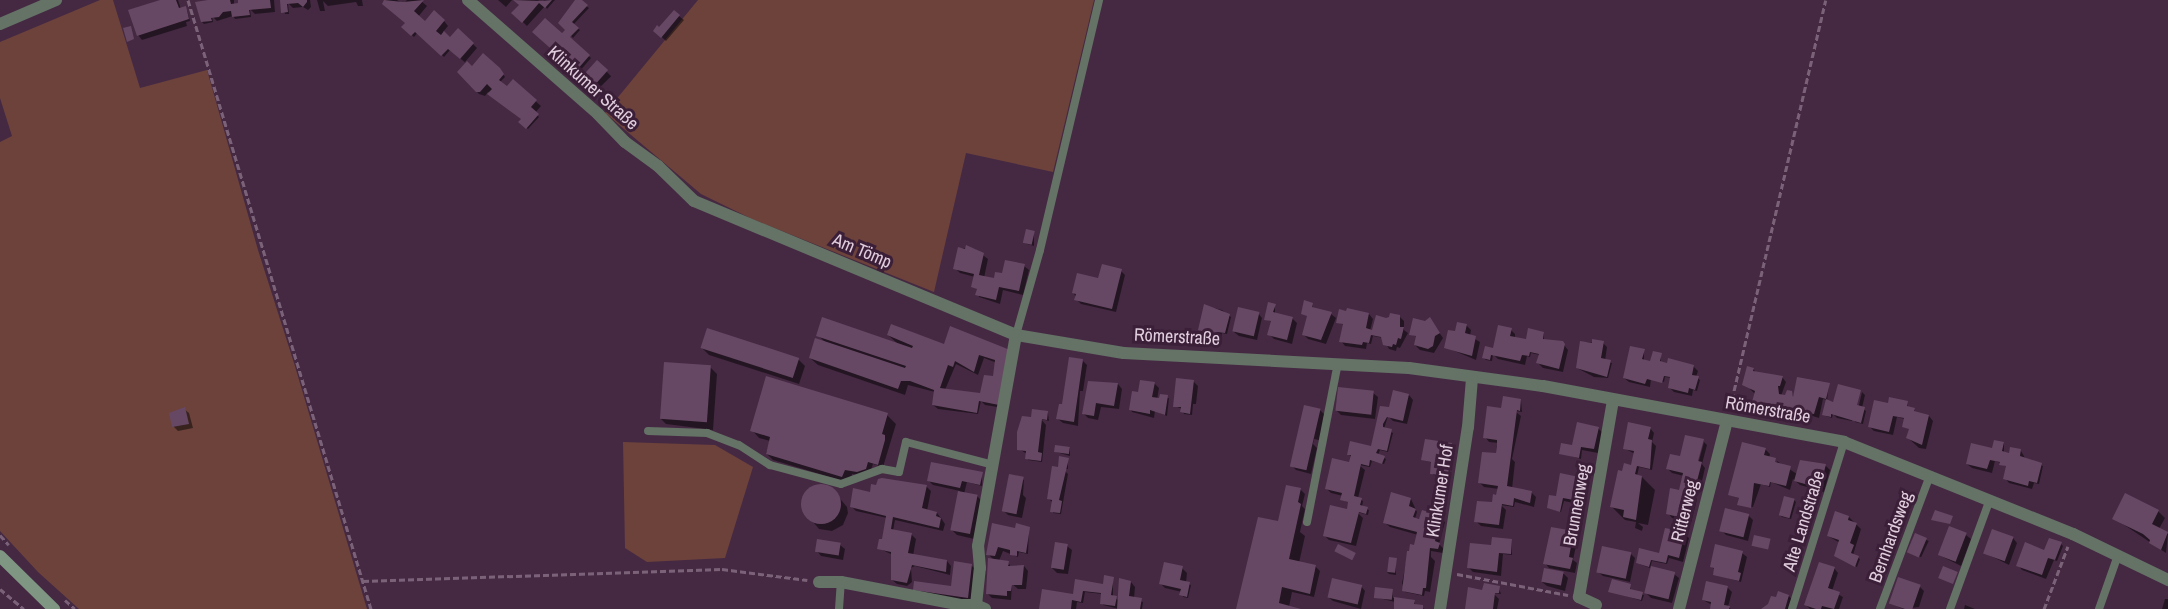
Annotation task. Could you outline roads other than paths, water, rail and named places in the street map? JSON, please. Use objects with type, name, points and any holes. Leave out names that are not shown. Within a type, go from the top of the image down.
[{"type":"main road","points":[[0,556],[54,609]]},
{"type":"street","points":[[0,24],[56,0]]},
{"type":"street","name":"Klinkumer Straße","points":[[468,0],[598,114],[625,142],[658,166],[694,201]]},
{"type":"street","name":"Am Tömp","points":[[694,201],[1016,335]]},
{"type":"street","points":[[819,582],[841,582],[980,607],[978,546],[1016,335]]},
{"type":"street","name":"Römerstraße","points":[[1016,335],[1124,353],[1409,368],[1543,386],[1844,442],[2073,534],[2168,580]]},
{"type":"street","name":"Klinkumer Hof","points":[[1440,609],[1468,428],[1472,378]]},
{"type":"street","name":"Brunnenweg","points":[[1596,605],[1579,597],[1613,400]]},
{"type":"street","name":"Ritterweg","points":[[1679,609],[1727,421]]},
{"type":"lane","points":[[1016,335],[1057,181],[1099,0]]},
{"type":"lane","points":[[1306,522],[1338,363]]},
{"type":"lane","points":[[648,431],[707,433],[739,445],[770,465],[841,484],[882,469],[899,472],[906,442],[993,465]]},
{"type":"lane","name":"Alte Landstraße","points":[[1792,609],[1844,442]]},
{"type":"lane","name":"Bernhardsweg","points":[[1881,609],[1929,475]]},
{"type":"lane","points":[[1950,609],[1990,499]]},
{"type":"lane","points":[[2099,609],[2118,555]]},
{"type":"lane","points":[[839,609],[841,582]]}]
